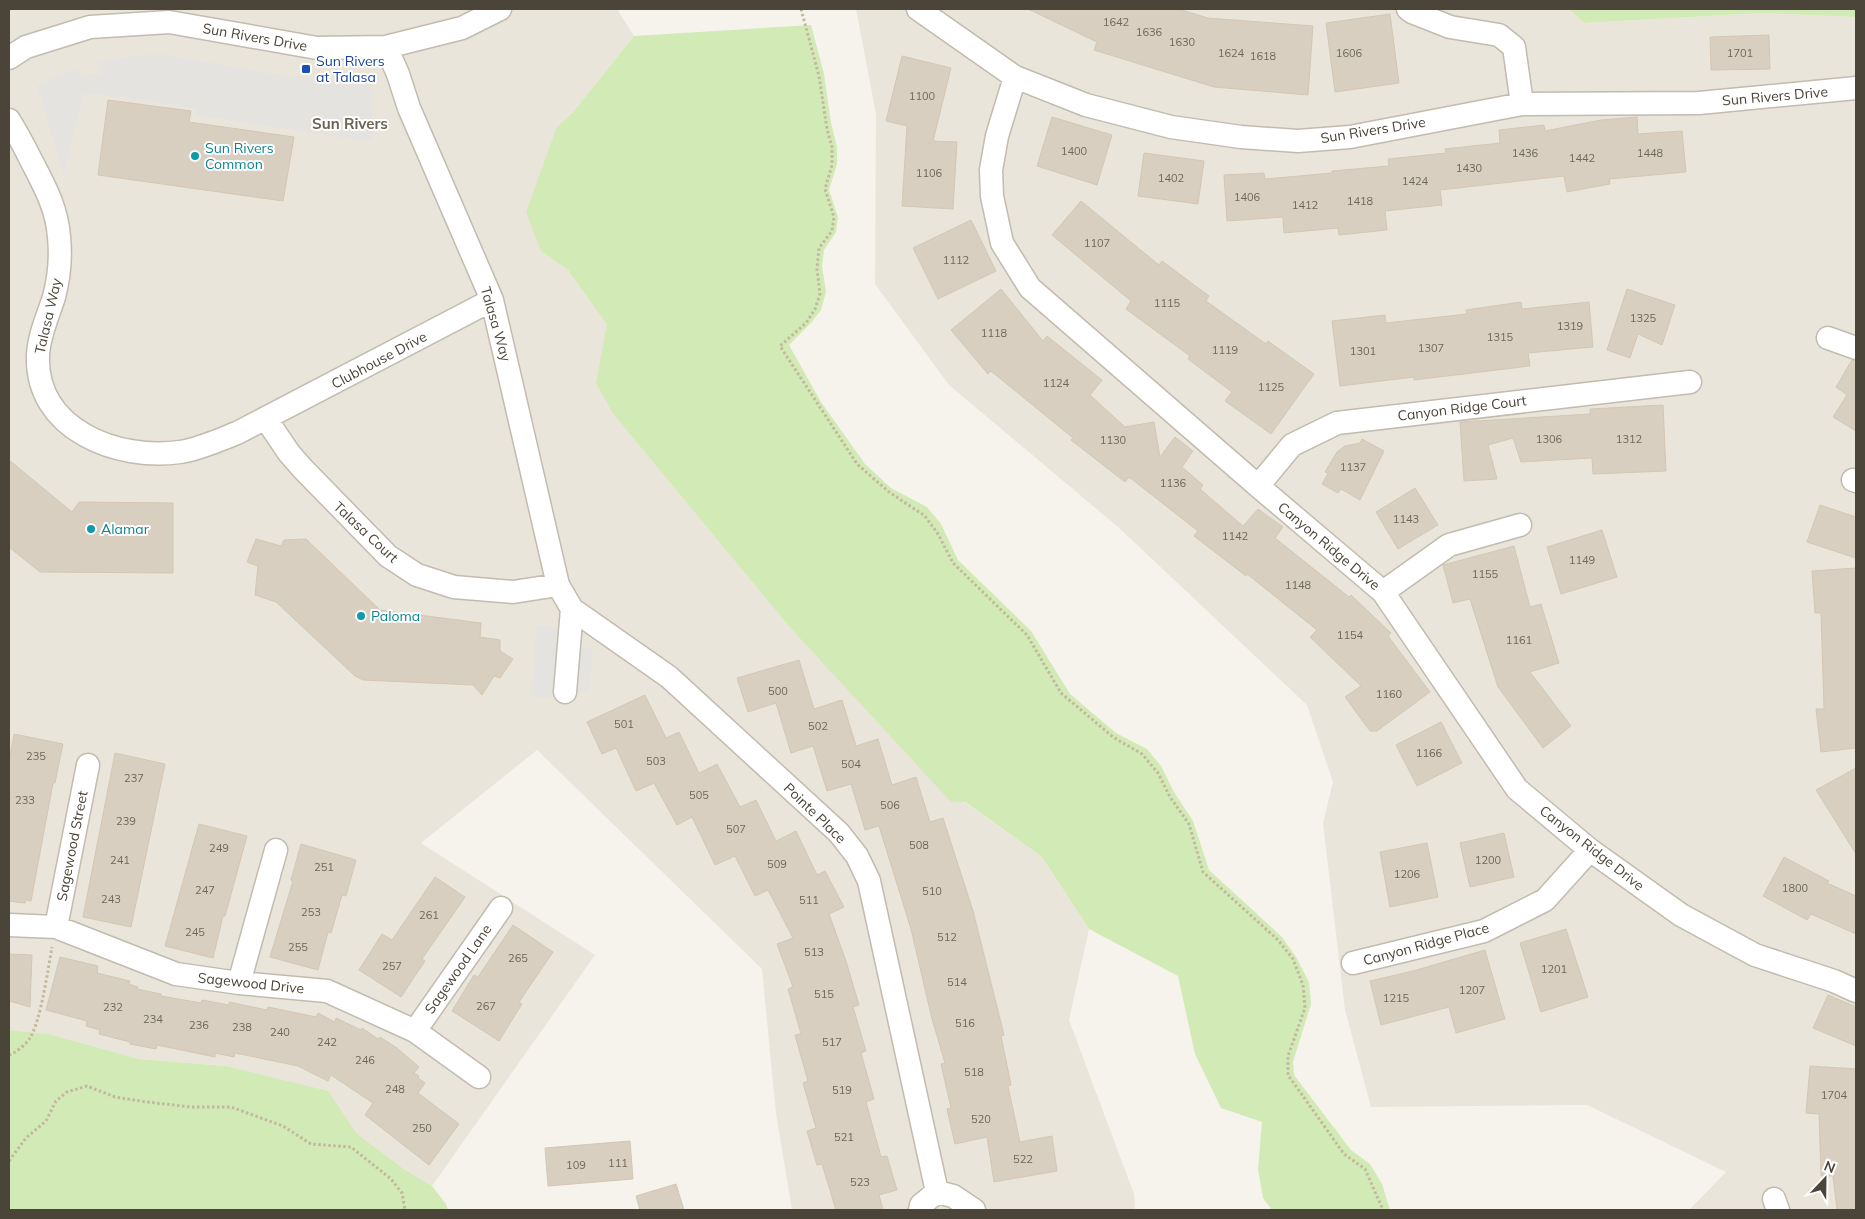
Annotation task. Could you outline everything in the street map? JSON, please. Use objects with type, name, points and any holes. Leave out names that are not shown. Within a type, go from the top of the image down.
[{"type":"street","name":"Sun Rivers Drive","points":[[9,58],[26,47],[90,27],[169,22],[317,48],[386,46],[462,28],[500,9]]},
{"type":"street","name":"Sun Rivers Drive","points":[[918,9],[1016,77],[1086,105],[1171,127],[1241,137],[1298,140],[1350,137],[1522,104],[1699,103],[1856,88]]},
{"type":"street","points":[[1408,9],[1450,27],[1499,35],[1514,47],[1522,104]]},
{"type":"street","name":"Talasa Way","points":[[386,46],[398,74],[409,108],[492,300],[558,585]]},
{"type":"street","name":"Canyon Ridge Drive","points":[[1016,77],[996,136],[991,170],[992,196],[1002,243],[1030,288],[1258,486],[1384,592],[1517,789],[1590,850],[1681,916],[1755,955],[1834,981],[1856,991]]},
{"type":"street","name":"Talasa Way","points":[[9,120],[44,184],[51,200],[58,227],[60,253],[57,281],[40,341],[38,355],[41,381],[45,394],[57,412],[78,431],[95,441],[127,451],[145,454],[163,454],[194,449],[266,420]]},
{"type":"street","name":"Clubhouse Drive","points":[[266,420],[492,300]]},
{"type":"street","points":[[1828,338],[1856,348]]},
{"type":"street","name":"Canyon Ridge Court","points":[[1258,486],[1292,445],[1337,423],[1690,382]]},
{"type":"street","name":"Talasa Court","points":[[266,420],[289,454],[302,469],[388,556],[404,568],[431,581],[454,587],[513,592],[558,585]]},
{"type":"street","points":[[1384,592],[1449,545],[1520,525]]},
{"type":"street","name":"Pointe Place","points":[[558,585],[572,609],[669,677],[839,833],[857,856],[869,881],[937,1192]]},
{"type":"street","points":[[564,692],[572,609]]},
{"type":"street","name":"Sagewood Street","points":[[56,927],[88,765]]},
{"type":"street","points":[[239,983],[276,850]]},
{"type":"street","name":"Canyon Ridge Place","points":[[1353,964],[1484,931],[1545,900],[1590,850]]},
{"type":"street","name":"Sagewood Lane","points":[[415,1031],[501,908]]},
{"type":"street","name":"Sagewood Drive","points":[[9,925],[56,927],[176,974],[239,983],[327,991],[415,1031],[478,1077]]},
{"type":"street","points":[[920,1210],[921,1205],[937,1192],[953,1196],[974,1210]]},
{"type":"path","points":[[801,9],[819,76],[827,129],[832,146],[832,165],[825,189],[834,217],[832,231],[819,248],[817,268],[820,294],[816,309],[806,323],[780,346],[857,464],[889,492],[925,516],[938,534],[952,563],[1027,635],[1061,693],[1113,737],[1142,754],[1158,773],[1170,797],[1190,824],[1203,872],[1278,940],[1293,959],[1303,984],[1305,1008],[1288,1056],[1288,1075],[1344,1154],[1365,1168],[1384,1210]]},
{"type":"path","points":[[9,1055],[13,1054],[30,1038],[38,1016],[56,927]]},
{"type":"path","points":[[9,1161],[26,1138],[46,1120],[56,1101],[67,1092],[87,1086],[115,1097],[148,1102],[191,1107],[232,1107],[283,1126],[311,1144],[351,1147],[390,1179],[402,1194],[405,1210]]},
{"type":"shaded area","points":[[9,9],[617,9],[634,36],[573,112],[557,127],[541,251],[568,270],[607,325],[614,415],[787,624],[964,802],[1042,857],[1089,929],[1069,1020],[1134,1194],[1135,1210],[792,1210],[776,1114],[762,969],[537,750],[421,843],[595,955],[432,1186],[404,1169],[356,1133],[225,1066],[139,1059],[49,1034],[9,1030]]},
{"type":"shaded area","points":[[856,9],[1569,9],[1584,23],[1762,13],[1856,17],[1856,1210],[1689,1210],[1726,1172],[1587,1105],[1371,1107],[1345,1010],[1323,823],[1333,782],[1307,705],[1118,527],[949,385],[875,284],[876,114]]},
{"type":"shaded area","points":[[140,55],[166,55],[303,79],[372,82],[372,142],[196,115],[196,108],[105,95],[84,94],[64,175],[37,86],[76,68],[82,76],[102,73],[96,62]]},
{"type":"shaded area","points":[[536,626],[578,628],[577,648],[593,649],[589,693],[575,692],[574,699],[532,697]]},
{"type":"green space","points":[[1569,9],[1856,9],[1856,17],[1762,13],[1584,23]]},
{"type":"green space","points":[[811,25],[824,74],[831,123],[837,147],[837,164],[829,190],[838,217],[836,232],[824,250],[822,266],[826,292],[821,310],[789,345],[821,402],[865,464],[891,488],[927,507],[941,524],[958,560],[1031,631],[1070,694],[1116,733],[1147,749],[1161,766],[1174,792],[1193,821],[1209,870],[1282,937],[1296,957],[1309,982],[1311,1004],[1293,1062],[1294,1075],[1351,1150],[1370,1164],[1382,1184],[1390,1210],[1272,1210],[1263,1198],[1258,1169],[1262,1122],[1221,1108],[1195,1054],[1178,976],[1089,929],[1042,857],[965,802],[951,802],[787,624],[614,415],[596,383],[607,325],[568,270],[541,251],[526,212],[557,127],[573,112],[634,36]]},
{"type":"green space","points":[[9,1030],[49,1034],[139,1059],[225,1066],[328,1091],[356,1133],[404,1169],[432,1186],[446,1204],[448,1210],[9,1210]]},
{"type":"building","points":[[1028,9],[1178,9],[1208,18],[1313,26],[1308,95],[1214,87],[1094,50],[1097,42]]},
{"type":"building","points":[[1390,14],[1399,83],[1335,92],[1326,23]]},
{"type":"building","points":[[1769,35],[1770,69],[1711,70],[1710,37]]},
{"type":"building","points":[[902,56],[951,68],[933,141],[957,142],[953,209],[902,206],[907,126],[886,121]]},
{"type":"building","name":"Sun Rivers Common","points":[[108,100],[191,111],[189,122],[294,137],[283,201],[98,175]]},
{"type":"building","points":[[1052,117],[1112,135],[1097,185],[1037,166]]},
{"type":"building","points":[[1637,117],[1638,134],[1682,131],[1686,172],[1609,179],[1610,184],[1567,192],[1564,176],[1440,190],[1442,205],[1385,211],[1387,230],[1339,235],[1338,228],[1284,233],[1283,217],[1227,221],[1224,175],[1264,173],[1265,179],[1389,166],[1388,159],[1446,153],[1445,149],[1500,143],[1499,130],[1544,125],[1545,131],[1601,120]]},
{"type":"building","points":[[1144,153],[1204,161],[1198,204],[1138,196]]},
{"type":"building","points":[[1081,201],[1159,265],[1162,261],[1209,296],[1206,301],[1266,344],[1268,341],[1314,374],[1271,434],[1225,401],[1232,392],[1188,359],[1190,356],[1126,309],[1131,301],[1052,235]]},
{"type":"building","points":[[971,220],[996,271],[938,299],[913,248]]},
{"type":"building","points":[[1001,289],[1043,341],[1047,336],[1102,380],[1090,395],[1125,427],[1154,422],[1160,457],[1175,437],[1193,451],[1182,467],[1203,485],[1200,489],[1243,526],[1258,509],[1283,527],[1275,538],[1349,597],[1351,595],[1391,633],[1388,636],[1430,692],[1377,731],[1370,731],[1345,697],[1361,686],[1310,637],[1317,630],[1247,574],[1246,576],[1194,536],[1198,531],[1129,477],[1125,482],[1071,440],[1073,438],[991,371],[988,374],[951,330]]},
{"type":"building","points":[[1627,289],[1675,305],[1662,345],[1638,334],[1630,358],[1607,350]]},
{"type":"building","points":[[1521,302],[1522,309],[1589,302],[1593,347],[1528,353],[1530,366],[1414,380],[1414,377],[1340,386],[1332,321],[1385,315],[1386,323],[1467,314],[1466,310]]},
{"type":"building","points":[[1852,360],[1856,361],[1856,431],[1833,417],[1847,395],[1836,387]]},
{"type":"building","points":[[1663,405],[1666,471],[1593,474],[1592,458],[1521,462],[1513,438],[1488,445],[1497,479],[1464,481],[1460,422],[1590,414],[1590,409]]},
{"type":"building","points":[[1362,439],[1384,451],[1360,500],[1341,489],[1338,493],[1322,484],[1328,473],[1325,472],[1337,452],[1345,446],[1360,443]]},
{"type":"building","name":"Alamar","points":[[9,460],[72,512],[79,502],[173,503],[173,573],[40,572],[9,547]]},
{"type":"building","points":[[1415,488],[1438,525],[1398,549],[1376,512]]},
{"type":"building","points":[[1820,505],[1856,517],[1856,558],[1807,542]]},
{"type":"building","points":[[1602,530],[1617,577],[1561,594],[1547,547]]},
{"type":"building","name":"Paloma","points":[[256,539],[281,546],[284,540],[306,539],[380,610],[481,623],[480,637],[500,640],[500,651],[513,659],[500,678],[494,676],[482,695],[473,685],[363,680],[355,676],[276,602],[255,595],[258,566],[247,562]]},
{"type":"building","points":[[1514,546],[1530,607],[1541,604],[1559,663],[1530,672],[1571,726],[1543,748],[1498,687],[1470,599],[1453,603],[1443,565]]},
{"type":"building","points":[[1856,568],[1856,748],[1821,752],[1816,709],[1824,709],[1821,613],[1815,613],[1812,571]]},
{"type":"building","points":[[799,660],[814,709],[842,700],[856,746],[878,739],[892,785],[916,777],[930,822],[943,818],[973,911],[1004,1035],[1001,1036],[1011,1085],[1008,1086],[1020,1142],[1052,1136],[1057,1171],[994,1182],[987,1137],[955,1144],[947,1109],[951,1108],[941,1064],[945,1063],[932,1019],[911,929],[879,826],[865,830],[851,784],[827,791],[813,746],[791,753],[776,703],[748,712],[737,678]]},
{"type":"building","points":[[645,695],[666,738],[679,732],[699,773],[717,764],[740,807],[756,800],[776,841],[796,831],[817,875],[825,871],[844,907],[829,914],[859,1005],[853,1007],[866,1051],[861,1053],[874,1099],[866,1102],[881,1157],[887,1156],[897,1190],[879,1195],[883,1210],[836,1210],[822,1164],[817,1165],[807,1131],[816,1128],[803,1083],[808,1081],[795,1035],[801,1034],[788,989],[793,987],[777,944],[793,938],[768,890],[755,896],[735,856],[715,865],[692,817],[677,825],[654,783],[636,791],[616,748],[602,754],[587,722]]},
{"type":"building","points":[[1441,722],[1462,763],[1417,786],[1396,745]]},
{"type":"building","points":[[14,734],[63,744],[55,783],[53,783],[31,901],[26,900],[25,903],[9,901],[9,762]]},
{"type":"building","points":[[115,753],[165,764],[131,927],[83,917]]},
{"type":"building","points":[[1856,768],[1856,854],[1816,790]]},
{"type":"building","points":[[199,824],[247,836],[225,916],[223,916],[213,958],[165,946]]},
{"type":"building","points":[[1504,833],[1514,877],[1470,887],[1460,843]]},
{"type":"building","points":[[1427,843],[1438,897],[1390,907],[1380,852]]},
{"type":"building","points":[[301,844],[356,860],[346,896],[342,895],[331,933],[328,932],[318,970],[270,957],[293,881],[291,880]]},
{"type":"building","points":[[1784,857],[1829,881],[1827,883],[1856,896],[1856,934],[1811,914],[1807,920],[1763,896]]},
{"type":"building","points":[[435,877],[465,897],[422,959],[425,961],[401,997],[359,970],[382,934],[392,940]]},
{"type":"building","points":[[513,925],[553,952],[519,1002],[522,1004],[499,1041],[452,1011],[474,975],[478,977]]},
{"type":"building","points":[[1566,929],[1588,997],[1541,1012],[1520,943]]},
{"type":"building","points":[[1485,950],[1505,1019],[1456,1033],[1449,1007],[1381,1025],[1370,981],[1413,971]]},
{"type":"building","points":[[9,954],[32,955],[30,1007],[9,1001]]},
{"type":"building","points":[[60,957],[98,966],[97,973],[130,981],[129,984],[138,987],[137,989],[161,994],[161,996],[201,1003],[202,1000],[229,1005],[229,1002],[267,1010],[268,1007],[316,1017],[318,1013],[335,1022],[336,1018],[361,1030],[362,1028],[378,1039],[380,1037],[397,1048],[419,1067],[414,1073],[425,1083],[418,1093],[459,1124],[429,1165],[365,1115],[373,1103],[331,1075],[328,1081],[298,1066],[235,1053],[234,1057],[215,1053],[215,1057],[157,1045],[156,1049],[130,1044],[130,1042],[99,1034],[100,1030],[86,1026],[87,1021],[46,1010]]},
{"type":"building","points":[[1828,995],[1856,1007],[1856,1046],[1813,1028]]},
{"type":"building","points":[[1810,1066],[1856,1069],[1856,1210],[1837,1210],[1833,1176],[1821,1176],[1819,1114],[1806,1113]]},
{"type":"building","points":[[630,1141],[633,1179],[548,1186],[545,1148]]},
{"type":"building","points":[[676,1184],[684,1210],[640,1210],[636,1196]]},
{"type":"place","name":"Sun Rivers at Talasa","points":[[306,69]]},
{"type":"place","name":"Sun Rivers Common","points":[[195,156]]},
{"type":"place","name":"Alamar","points":[[91,529]]},
{"type":"place","name":"Paloma","points":[[361,616]]},
{"type":"district","name":"Sun Rivers","points":[[350,124]]}]
